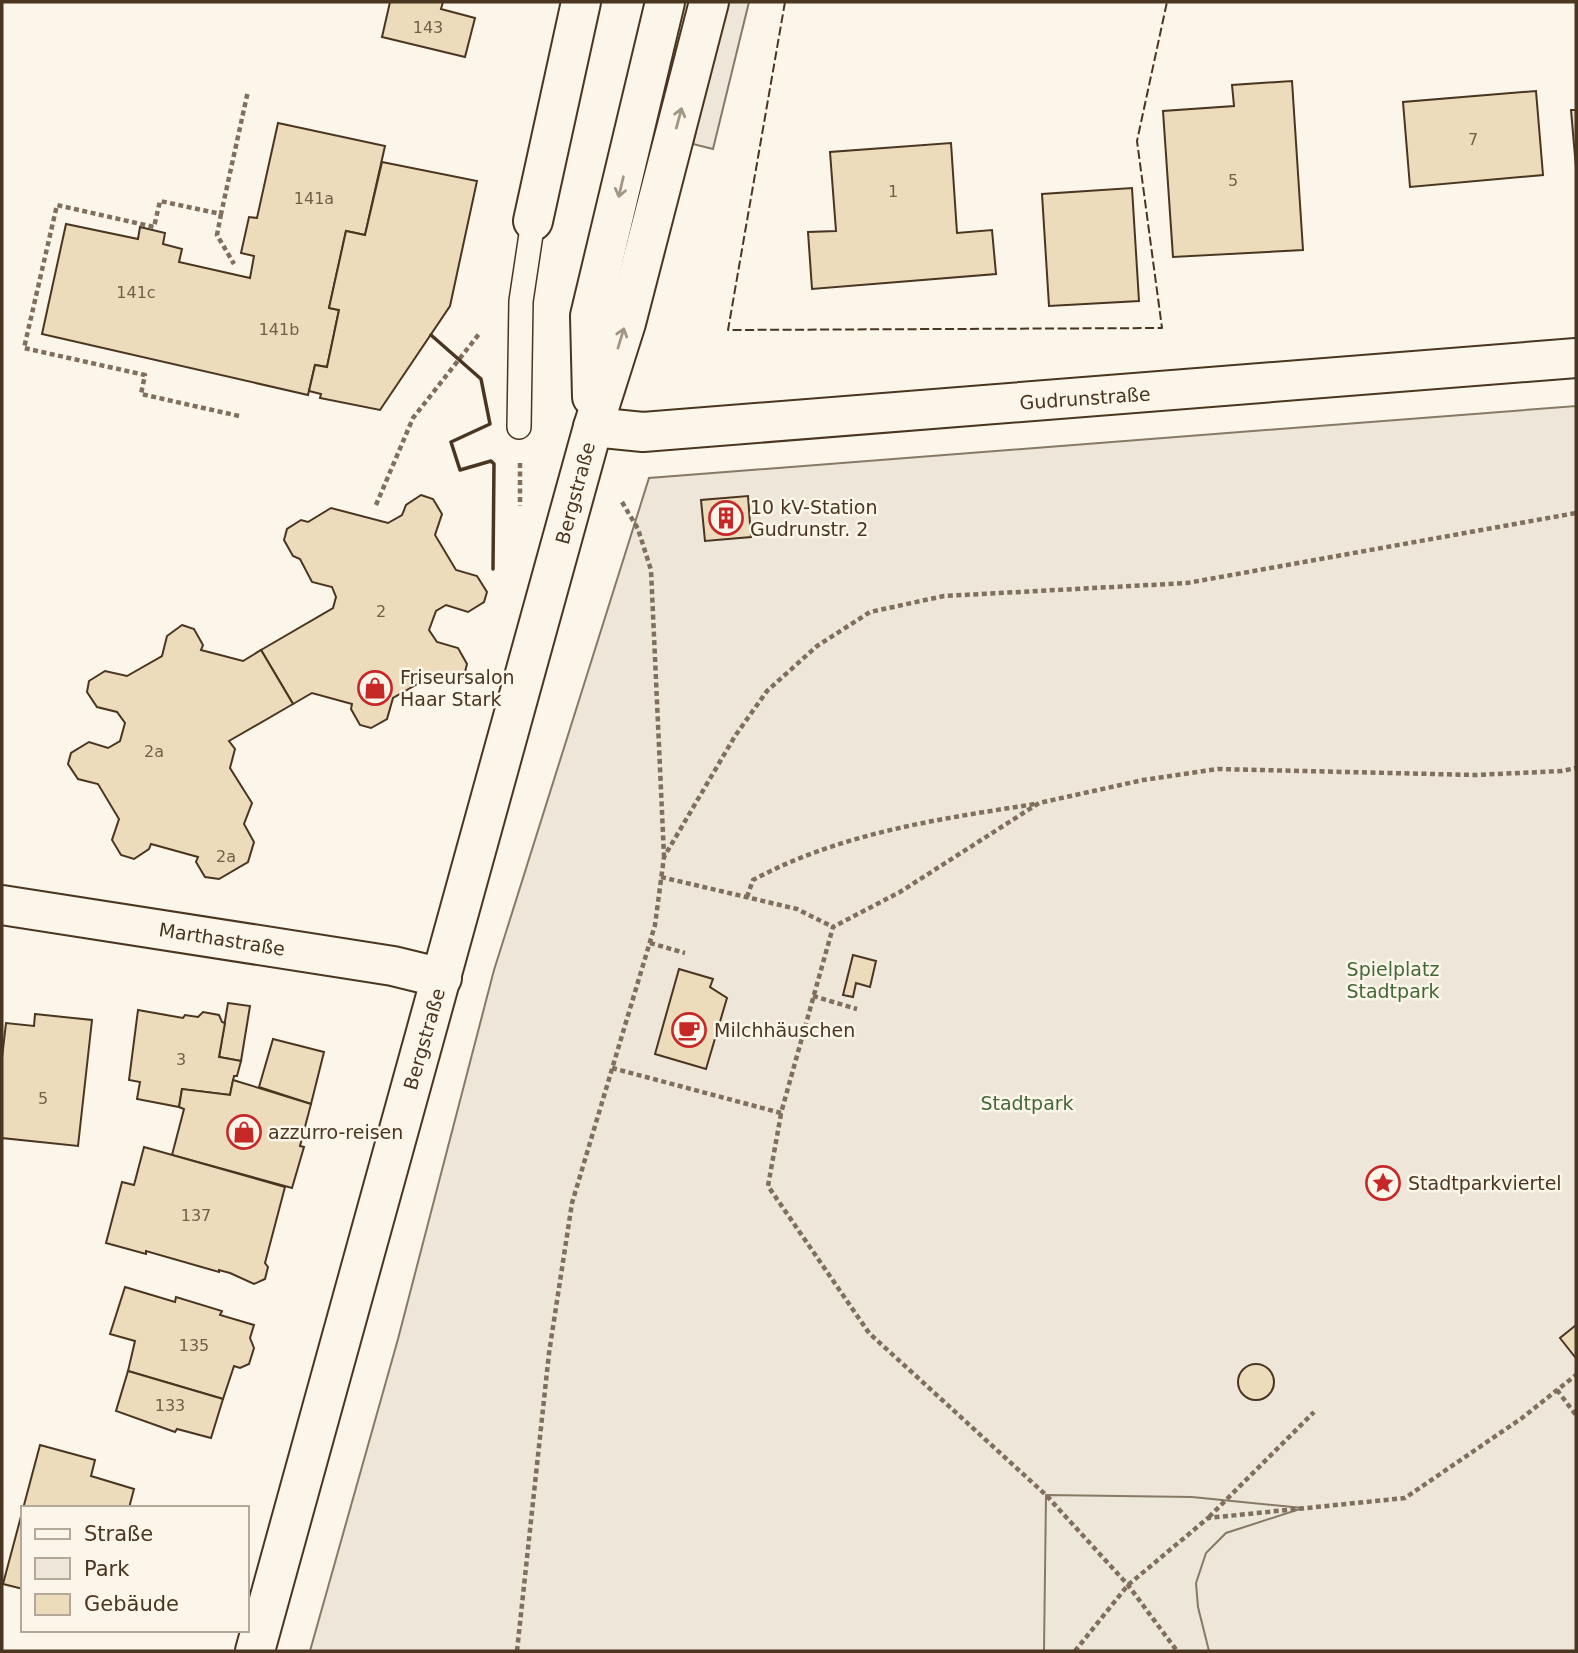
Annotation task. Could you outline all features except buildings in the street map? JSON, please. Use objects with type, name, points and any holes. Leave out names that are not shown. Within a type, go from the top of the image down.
[{"type":"street","points":[[533,221],[582,2]]},
{"type":"street","name":"Bergstraße","points":[[593,427],[590,317],[665,2]]},
{"type":"street","name":"Bergstraße","points":[[255,1651],[593,427],[626,323],[709,2]]},
{"type":"street","name":"Gudrunstraße","points":[[593,427],[643,432],[1576,358]]},
{"type":"street","name":"Marthastraße","points":[[2,905],[393,965],[442,978]]},
{"type":"lane","points":[[520,427],[521,302],[533,221]]},
{"type":"path","points":[[234,264],[217,235],[248,91]]},
{"type":"path","points":[[221,214],[160,201],[154,227],[57,205],[24,348],[145,374],[141,394],[239,416]]},
{"type":"path","points":[[376,505],[413,418],[460,359]]},
{"type":"path","points":[[520,427],[520,516]]},
{"type":"path","points":[[517,1651],[549,1353],[572,1203],[655,925],[664,857],[651,570],[638,529],[622,502]]},
{"type":"path","points":[[664,857],[766,691],[817,646],[870,612],[944,596],[1188,583],[1576,513]]},
{"type":"path","points":[[747,897],[753,880],[787,862],[883,831],[1039,803],[1143,780],[1218,769],[1475,775],[1576,768]]},
{"type":"path","points":[[1039,803],[900,892],[833,926],[781,1113],[768,1186],[869,1333],[1046,1495],[1128,1585],[1177,1651]]},
{"type":"path","points":[[661,877],[797,909],[833,926]]},
{"type":"path","points":[[650,943],[685,953]]},
{"type":"path","points":[[813,996],[857,1009]]},
{"type":"path","points":[[612,1068],[781,1113]]},
{"type":"path","points":[[1209,1518],[1405,1498],[1522,1418],[1576,1375]]},
{"type":"path","points":[[1558,1390],[1576,1415]]},
{"type":"path","points":[[1074,1651],[1128,1585],[1209,1518],[1314,1412]]},
{"type":"green space","points":[[726,2],[749,2],[713,149],[693,144]]},
{"type":"green space","name":"Stadtpark","points":[[1576,406],[1576,1651],[310,1651],[398,1339],[494,970],[649,478]]},
{"type":"shaded area","points":[[1046,1495],[1192,1497],[1303,1508],[1226,1533],[1206,1553],[1196,1583],[1198,1607],[1209,1651],[1044,1651]]},
{"type":"fence","points":[[785,2],[728,330],[1162,328],[1137,141],[1167,2]]},
{"type":"wall","points":[[431,335],[481,379],[490,424],[451,442],[460,470],[491,461],[494,464],[493,569]]},
{"type":"place","name":"10 kV-Station Gudrunstr. 2","points":[[726,518]]},
{"type":"place","name":"Friseursalon Haar Stark","points":[[375,688]]},
{"type":"place","name":"Milchhäuschen","points":[[689,1030]]},
{"type":"place","name":"azzurro-reisen","points":[[244,1132]]},
{"type":"place","name":"Stadtparkviertel","points":[[1383,1183]]},
{"type":"park label","name":"Spielplatz Stadtpark","points":[[1393,980]]}]
